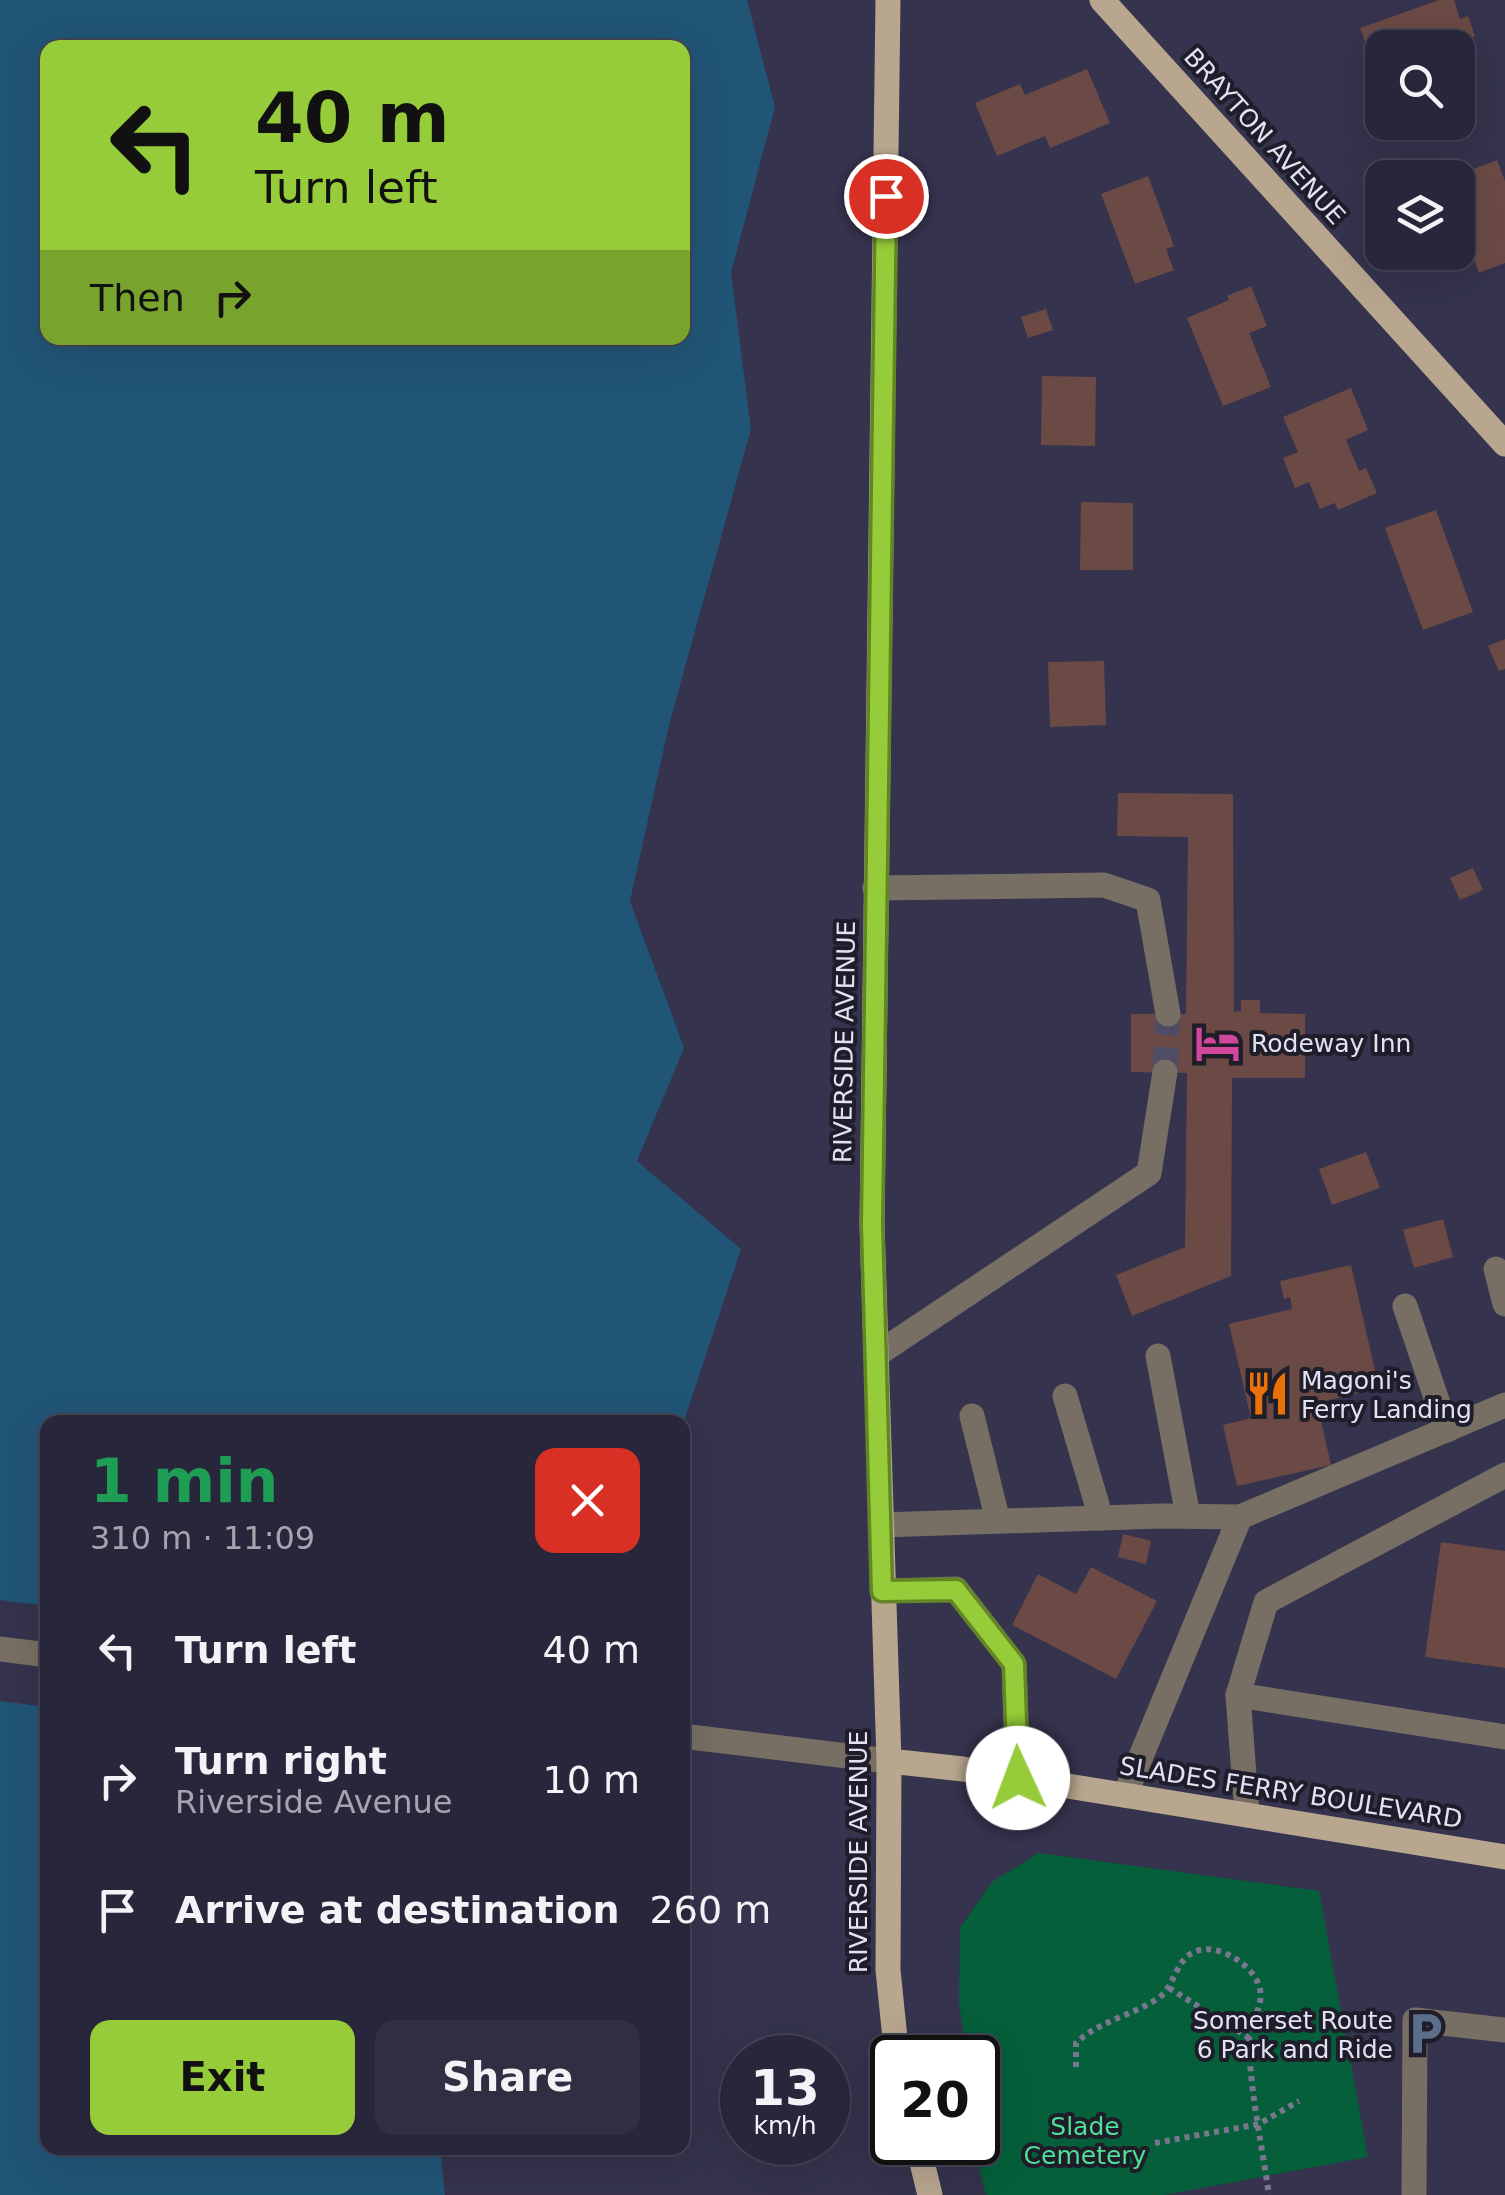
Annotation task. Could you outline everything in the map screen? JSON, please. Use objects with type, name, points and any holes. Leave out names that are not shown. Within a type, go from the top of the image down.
[{"type":"main road","name":"BRAYTON AVENUE","points":[[1102,0],[1505,444]]},
{"type":"main road","name":"RIVERSIDE AVENUE","points":[[890,9],[872,1224],[889,1761],[888,1970],[895,2035]]},
{"type":"main road","name":"SLADES FERRY BOULEVARD","points":[[889,1761],[1018,1778],[1505,1857]]},
{"type":"main road","points":[[923,2165],[930,2195]]},
{"type":"street","points":[[875,888],[1104,885],[1148,900],[1168,1014]]},
{"type":"street","points":[[876,1355],[1149,1173],[1165,1072]]},
{"type":"street","points":[[1496,1269],[1505,1304]]},
{"type":"street","points":[[1404,1306],[1446,1430]]},
{"type":"street","points":[[1158,1356],[1188,1516]]},
{"type":"street","points":[[1065,1396],[1101,1518]]},
{"type":"street","points":[[881,1524],[1240,1517],[1505,1405]]},
{"type":"street","points":[[972,1416],[998,1521]]},
{"type":"street","points":[[1247,1815],[1238,1695],[1266,1602],[1505,1475]]},
{"type":"street","points":[[1124,1796],[1240,1517]]},
{"type":"street","points":[[882,1591],[956,1590],[1014,1664],[1018,1778]]},
{"type":"street","points":[[0,1649],[40,1654]]},
{"type":"street","points":[[1238,1695],[1505,1737]]},
{"type":"street","points":[[690,1737],[889,1761]]},
{"type":"street","points":[[1414,2195],[1415,2020],[1505,2030]]},
{"type":"path","points":[[1076,2067],[1076,2042],[1088,2031],[1160,1998],[1183,1959],[1193,1952],[1209,1948],[1243,1963],[1256,1975],[1262,1994],[1249,2038],[1269,2195]]},
{"type":"path","points":[[1169,1987],[1249,2038]]},
{"type":"path","points":[[1155,2143],[1259,2124],[1299,2101]]},
{"type":"green space","name":"Slade Cemetery","points":[[1039,1853],[1319,1891],[1368,2157],[1164,2195],[986,2195],[978,2165],[1000,2165],[1000,2035],[964,2035],[959,2003],[960,1928],[992,1882]]},
{"type":"water","points":[[0,0],[747,0],[775,107],[731,273],[751,429],[669,725],[630,901],[684,1048],[637,1161],[741,1249],[686,1415],[40,1415],[40,2155],[441,2155],[445,2195],[0,2195]]},
{"type":"pier","points":[[0,1600],[40,1605],[40,1706],[0,1701]]},
{"type":"building","points":[[1439,0],[1454,0],[1460,19],[1468,16],[1473,30],[1365,30],[1365,42],[1360,28]]},
{"type":"building","points":[[1087,69],[1110,123],[1050,148],[1045,136],[997,156],[975,103],[1020,84],[1025,95]]},
{"type":"building","points":[[1497,160],[1505,181],[1505,263],[1479,273],[1475,262],[1475,168]]},
{"type":"building","points":[[1148,176],[1174,246],[1166,249],[1174,270],[1135,284],[1101,194]]},
{"type":"building","points":[[1251,286],[1267,326],[1249,333],[1271,387],[1223,406],[1187,318]]},
{"type":"building","points":[[1046,309],[1053,330],[1028,338],[1021,317]]},
{"type":"building","points":[[1042,376],[1096,377],[1095,446],[1041,445]]},
{"type":"building","points":[[1351,388],[1368,430],[1346,440],[1359,471],[1366,468],[1377,493],[1338,510],[1335,503],[1320,509],[1309,482],[1295,488],[1283,458],[1298,452],[1283,417]]},
{"type":"building","points":[[1081,502],[1133,503],[1133,570],[1080,570]]},
{"type":"building","points":[[1436,510],[1473,612],[1423,630],[1385,528]]},
{"type":"building","points":[[1505,639],[1505,669],[1499,671],[1488,646]]},
{"type":"building","points":[[1104,661],[1106,725],[1050,727],[1048,662]]},
{"type":"building","name":"Rodeway Inn","points":[[1118,793],[1233,794],[1234,1012],[1241,1011],[1241,1000],[1260,1000],[1260,1013],[1305,1014],[1305,1078],[1232,1078],[1231,1276],[1132,1316],[1116,1275],[1185,1247],[1187,1073],[1131,1072],[1131,1014],[1186,1014],[1188,837],[1117,836]]},
{"type":"building","points":[[1473,868],[1483,890],[1460,900],[1450,878]]},
{"type":"building","points":[[1366,1152],[1380,1188],[1332,1205],[1319,1169]]},
{"type":"building","points":[[1443,1219],[1453,1257],[1414,1268],[1403,1230]]},
{"type":"building","points":[[1351,1265],[1379,1388],[1317,1403],[1331,1465],[1237,1486],[1223,1425],[1251,1418],[1229,1324],[1292,1309],[1290,1297],[1284,1299],[1280,1281]]},
{"type":"building","points":[[1123,1534],[1151,1541],[1146,1564],[1118,1557]]},
{"type":"building","points":[[1441,1542],[1505,1551],[1505,1668],[1425,1657]]},
{"type":"building","points":[[1091,1567],[1157,1601],[1116,1679],[1012,1625],[1038,1574],[1076,1594]]},
{"type":"tunnel","points":[[1165,1072],[1168,1014]]},
{"type":"place","name":"Rodeway Inn","points":[[1218,1043]]},
{"type":"place","name":"Magoni's Ferry Landing","points":[[1268,1394]]},
{"type":"place","name":"Somerset Route 6 Park and Ride","points":[[1426,2034]]},
{"type":"route","points":[[886,196],[872,1224],[882,1591],[956,1590],[1014,1664],[1018,1778]]}]
